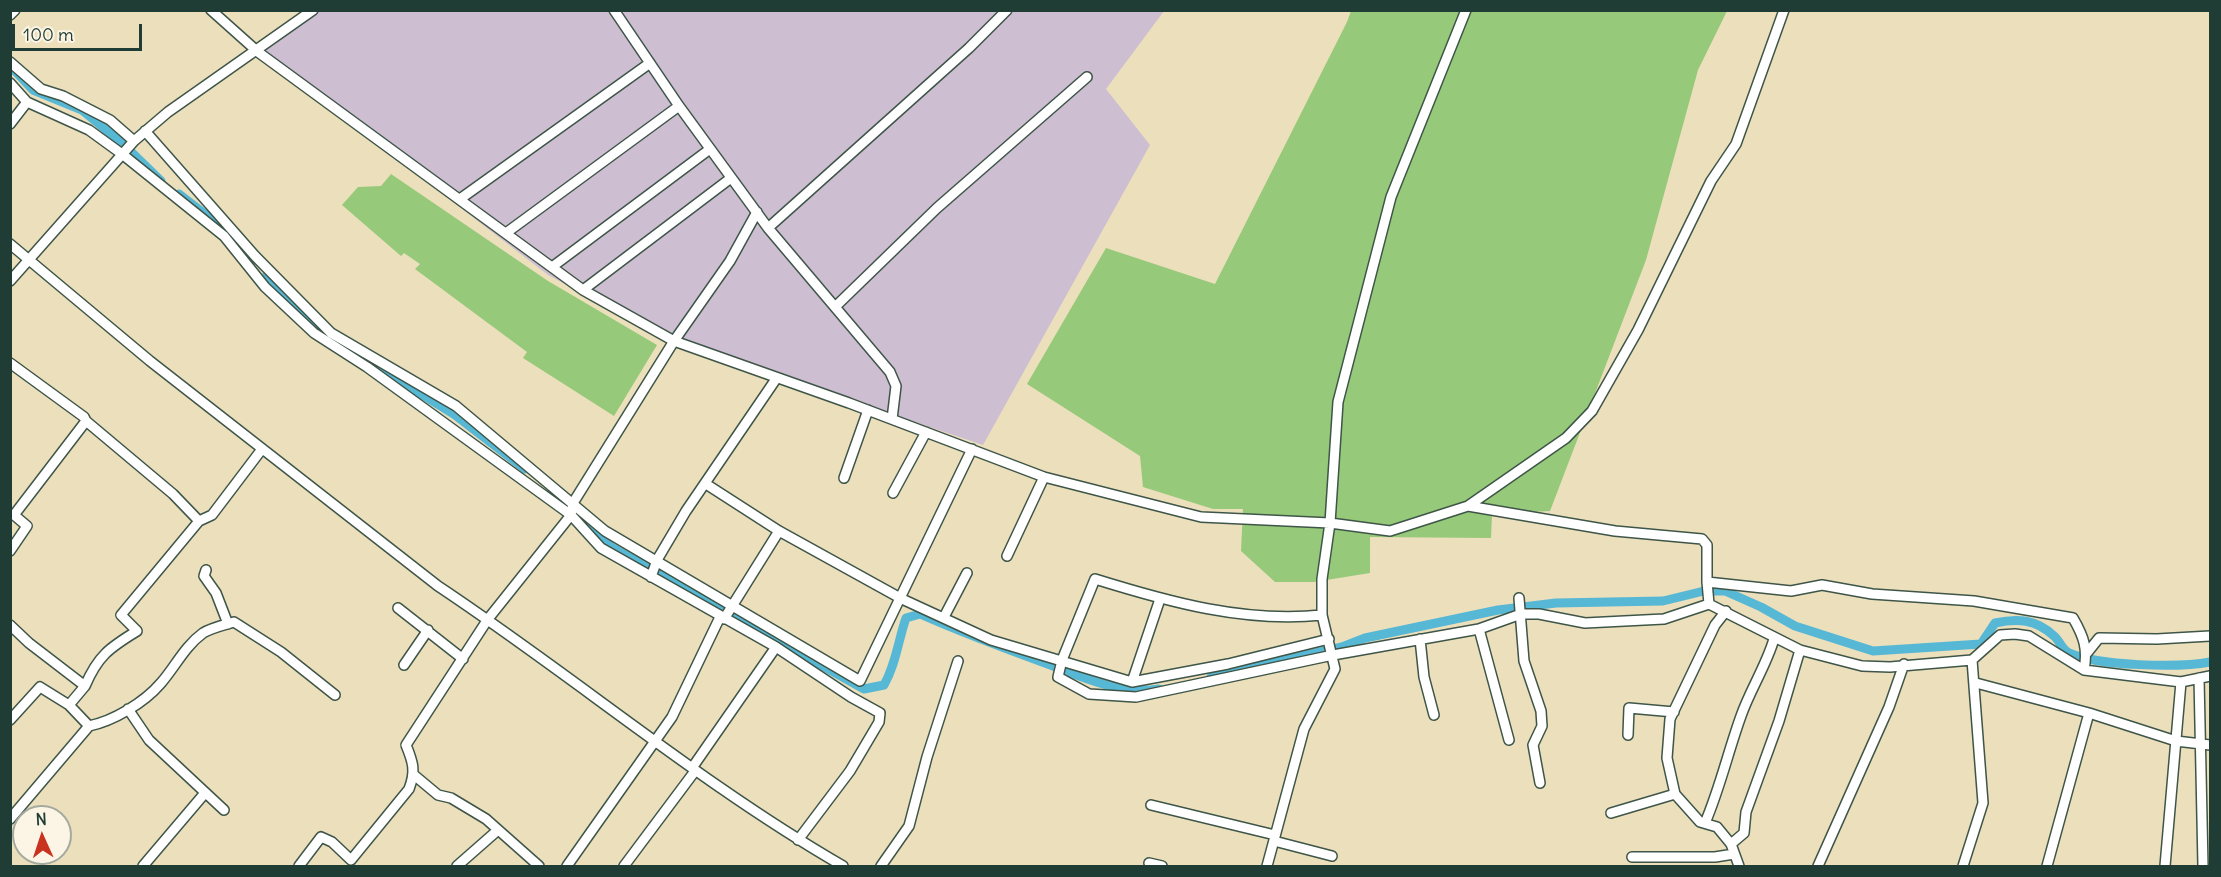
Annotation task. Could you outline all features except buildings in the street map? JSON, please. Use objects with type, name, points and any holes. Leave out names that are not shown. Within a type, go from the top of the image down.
[{"type":"street","points":[[10,15],[15,10]]},
{"type":"street","points":[[211,10],[258,52],[583,290],[674,341],[868,410],[1044,477],[1201,517],[1330,523],[1390,531],[1468,506],[1566,438],[1592,411],[1638,330],[1711,181],[1736,144],[1784,10]]},
{"type":"street","points":[[10,281],[145,131],[258,52],[313,10]]},
{"type":"street","points":[[614,10],[679,106],[768,228],[890,372],[896,386],[892,419]]},
{"type":"street","points":[[768,228],[969,48],[1007,10]]},
{"type":"street","points":[[1267,867],[1304,729],[1335,669],[1322,615],[1322,579],[1330,523],[1338,402],[1391,197],[1466,10]]},
{"type":"street","points":[[10,62],[41,89],[63,96],[110,120],[134,141]]},
{"type":"street","points":[[460,199],[650,63]]},
{"type":"street","points":[[835,307],[937,208],[1087,77]]},
{"type":"street","points":[[10,83],[27,102],[89,130],[122,154],[224,236],[265,287],[314,333],[367,367],[570,515],[601,548],[776,647],[851,697],[880,713],[879,722],[850,771],[798,840]]},
{"type":"street","points":[[10,124],[27,102]]},
{"type":"street","points":[[506,233],[679,106]]},
{"type":"street","points":[[145,131],[255,256],[331,333],[456,406],[605,531],[860,681]]},
{"type":"street","points":[[552,267],[710,149]]},
{"type":"street","points":[[583,290],[731,178]]},
{"type":"street","points":[[299,867],[321,837],[332,842],[351,860],[409,789],[414,775],[414,763],[405,745],[488,619],[570,515],[573,503],[674,341],[730,261],[757,212]]},
{"type":"street","points":[[10,244],[150,362],[438,586],[488,619],[694,770],[798,840],[843,867]]},
{"type":"street","points":[[10,363],[84,417],[173,494],[199,521]]},
{"type":"street","points":[[651,577],[657,560],[776,379]]},
{"type":"street","points":[[844,478],[868,410]]},
{"type":"street","points":[[10,550],[27,526],[14,515],[86,421]]},
{"type":"street","points":[[893,493],[927,432]]},
{"type":"street","points":[[69,705],[85,686],[95,664],[109,648],[137,631],[121,615],[199,521],[212,515],[262,449]]},
{"type":"street","points":[[851,697],[902,599],[972,449]]},
{"type":"street","points":[[1006,556],[1044,477]]},
{"type":"street","points":[[706,484],[778,531],[902,599],[992,640],[1132,682],[1228,664],[1329,639]]},
{"type":"street","points":[[1468,506],[1615,531],[1702,539],[1707,545],[1709,604]]},
{"type":"street","points":[[567,867],[657,742],[722,618],[733,605],[778,531]]},
{"type":"street","points":[[206,570],[204,576],[216,593],[228,624]]},
{"type":"street","points":[[944,618],[967,573]]},
{"type":"street","points":[[1322,615],[1256,617],[1160,599],[1095,579],[1062,660],[1058,677],[1089,694],[1136,697],[1333,655],[1479,628],[1521,614],[1539,614],[1585,623],[1664,619],[1709,604],[1726,611],[1774,639],[1800,650],[1862,666],[1890,667],[1972,660],[2000,635],[2016,634],[2029,636],[2084,670],[2181,682],[2211,676]]},
{"type":"street","points":[[1707,582],[1791,591],[1822,585],[1872,594],[1974,601],[2073,618],[2084,637],[2087,653],[2084,670]]},
{"type":"street","points":[[1519,598],[1521,614],[1519,626],[1524,661],[1541,711],[1542,726],[1533,745],[1540,783]]},
{"type":"street","points":[[1132,682],[1160,599]]},
{"type":"street","points":[[398,608],[463,659]]},
{"type":"street","points":[[1726,611],[1715,625],[1670,719],[1666,758],[1675,794],[1700,822],[1717,827],[1732,849],[1739,867]]},
{"type":"street","points":[[10,819],[89,726],[100,724],[128,709],[159,685],[183,653],[204,632],[234,622],[281,652],[335,695]]},
{"type":"street","points":[[10,625],[85,686]]},
{"type":"street","points":[[1479,628],[1509,740]]},
{"type":"street","points":[[404,664],[428,630]]},
{"type":"street","points":[[2087,653],[2099,638],[2157,639],[2211,636]]},
{"type":"street","points":[[1420,639],[1424,677],[1434,715]]},
{"type":"street","points":[[1705,824],[1720,788],[1741,715],[1774,639]]},
{"type":"street","points":[[624,867],[694,770],[776,647]]},
{"type":"street","points":[[1632,857],[1714,857],[1732,849],[1744,833],[1746,812],[1779,721],[1800,650]]},
{"type":"street","points":[[1964,867],[1983,803],[1976,682],[1972,660]]},
{"type":"street","points":[[881,867],[909,826],[927,757],[958,661]]},
{"type":"street","points":[[1818,867],[1889,707],[1904,664]]},
{"type":"street","points":[[2199,678],[2206,745],[2203,867]]},
{"type":"street","points":[[1976,682],[2089,713],[2176,741],[2206,745]]},
{"type":"street","points":[[2165,867],[2181,682]]},
{"type":"street","points":[[10,720],[40,687],[69,705],[89,726]]},
{"type":"street","points":[[1628,735],[1629,708],[1674,712]]},
{"type":"street","points":[[128,709],[149,740],[224,810]]},
{"type":"street","points":[[2047,867],[2089,713]]},
{"type":"street","points":[[414,775],[438,795],[451,798],[486,819],[539,867]]},
{"type":"street","points":[[143,867],[205,793]]},
{"type":"street","points":[[1611,813],[1675,794]]},
{"type":"street","points":[[1151,805],[1275,838],[1332,856]]},
{"type":"street","points":[[457,867],[498,830]]},
{"type":"street","points":[[1149,863],[1162,867]]},
{"type":"shaded area","points":[[311,10],[1164,11],[1106,89],[1150,145],[983,445],[674,341],[548,275],[258,52]]},
{"type":"green space","points":[[1351,11],[1727,11],[1698,70],[1646,260],[1550,511],[1492,514],[1491,538],[1370,537],[1370,573],[1314,582],[1275,582],[1241,551],[1243,509],[1213,509],[1143,487],[1140,456],[1027,384],[1106,248],[1215,284]]},
{"type":"green space","points":[[391,174],[548,281],[657,345],[614,416],[523,358],[527,352],[415,269],[420,264],[404,253],[401,256],[342,205],[358,187],[381,186]]},
{"type":"waterway","points":[[15,71],[33,90],[82,110],[121,142],[161,181]]},
{"type":"waterway","points":[[179,194],[232,235]]},
{"type":"waterway","points":[[267,274],[318,330],[455,415],[525,469]]},
{"type":"waterway","points":[[575,510],[611,547],[864,689],[884,685],[894,661],[906,618],[920,614],[1092,681],[1132,690],[1159,689]]},
{"type":"waterway","points":[[1211,677],[1342,647],[1365,638],[1498,610],[1556,603],[1663,601],[1704,591],[1725,591],[1795,626],[1873,651],[1981,644],[1995,623],[2019,620],[2033,623],[2047,630],[2067,652],[2099,661],[2139,665],[2210,662]]}]
